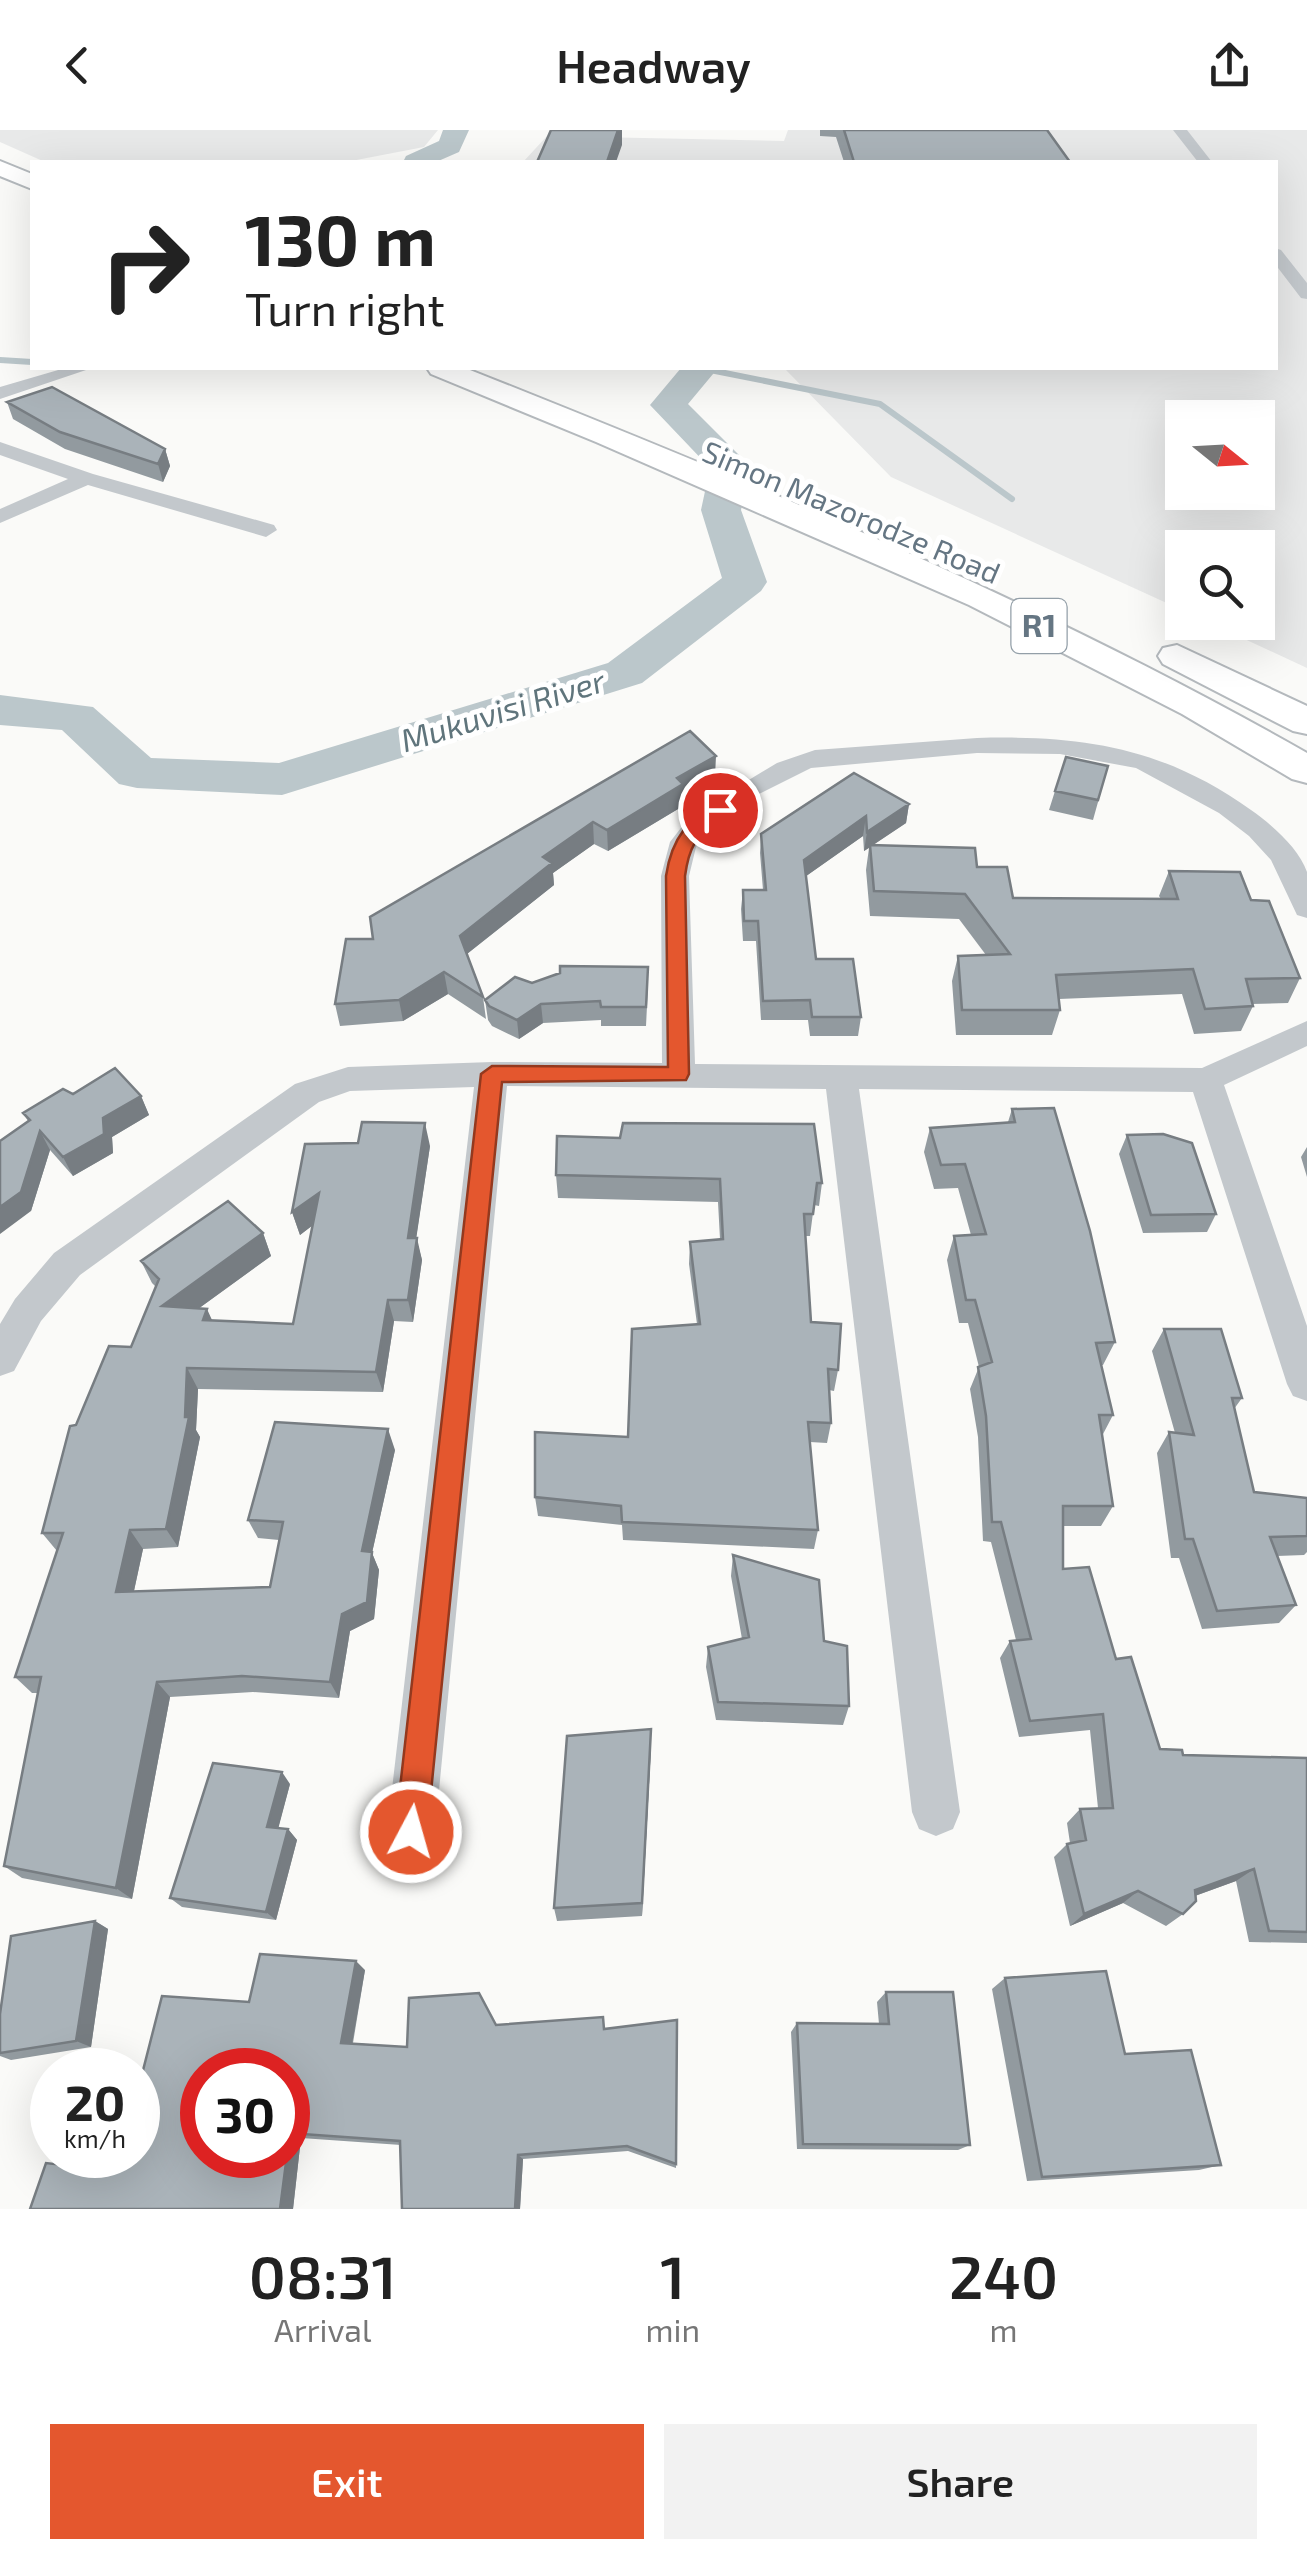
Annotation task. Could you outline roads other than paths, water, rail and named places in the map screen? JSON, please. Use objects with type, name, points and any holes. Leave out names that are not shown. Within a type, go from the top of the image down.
[{"type":"highway","points":[[0,168],[30,181]]},
{"type":"highway","points":[[0,192],[30,203]]},
{"type":"highway","name":"Simon Mazorodze Road","points":[[447,370],[618,428]]},
{"type":"highway","name":"Simon Mazorodze Road","points":[[502,370],[618,428],[775,495],[1117,627]]},
{"type":"highway","name":"R1","points":[[775,495],[1196,706],[1307,770]]},
{"type":"highway","points":[[1152,643],[1307,722]]},
{"type":"street","points":[[1180,131],[1203,160]]},
{"type":"street","points":[[1278,257],[1307,294]]},
{"type":"street","points":[[0,393],[76,370]]},
{"type":"street","points":[[0,448],[86,478],[266,530]]},
{"type":"street","points":[[0,517],[86,478]]},
{"type":"street","points":[[678,1074],[679,851],[693,828],[794,763],[815,758],[1020,745],[1098,751],[1133,759],[1206,794],[1268,836],[1297,878],[1307,908]]},
{"type":"street","points":[[0,1359],[28,1310],[67,1264],[307,1093],[348,1079],[678,1074],[1206,1080],[1307,1032]]},
{"type":"street","points":[[411,1832],[492,1074]]},
{"type":"street","points":[[842,1078],[936,1812]]},
{"type":"street","points":[[1206,1080],[1307,1384]]},
{"type":"waterway","points":[[420,160],[450,146],[456,130]]},
{"type":"waterway","points":[[0,360],[30,362]]},
{"type":"waterway","name":"Mukuvisi River","points":[[0,710],[76,717],[137,773],[282,779],[625,673],[745,582],[721,510],[730,466],[668,405],[698,370]]},
{"type":"waterway","points":[[710,370],[880,404],[1012,499]]}]
